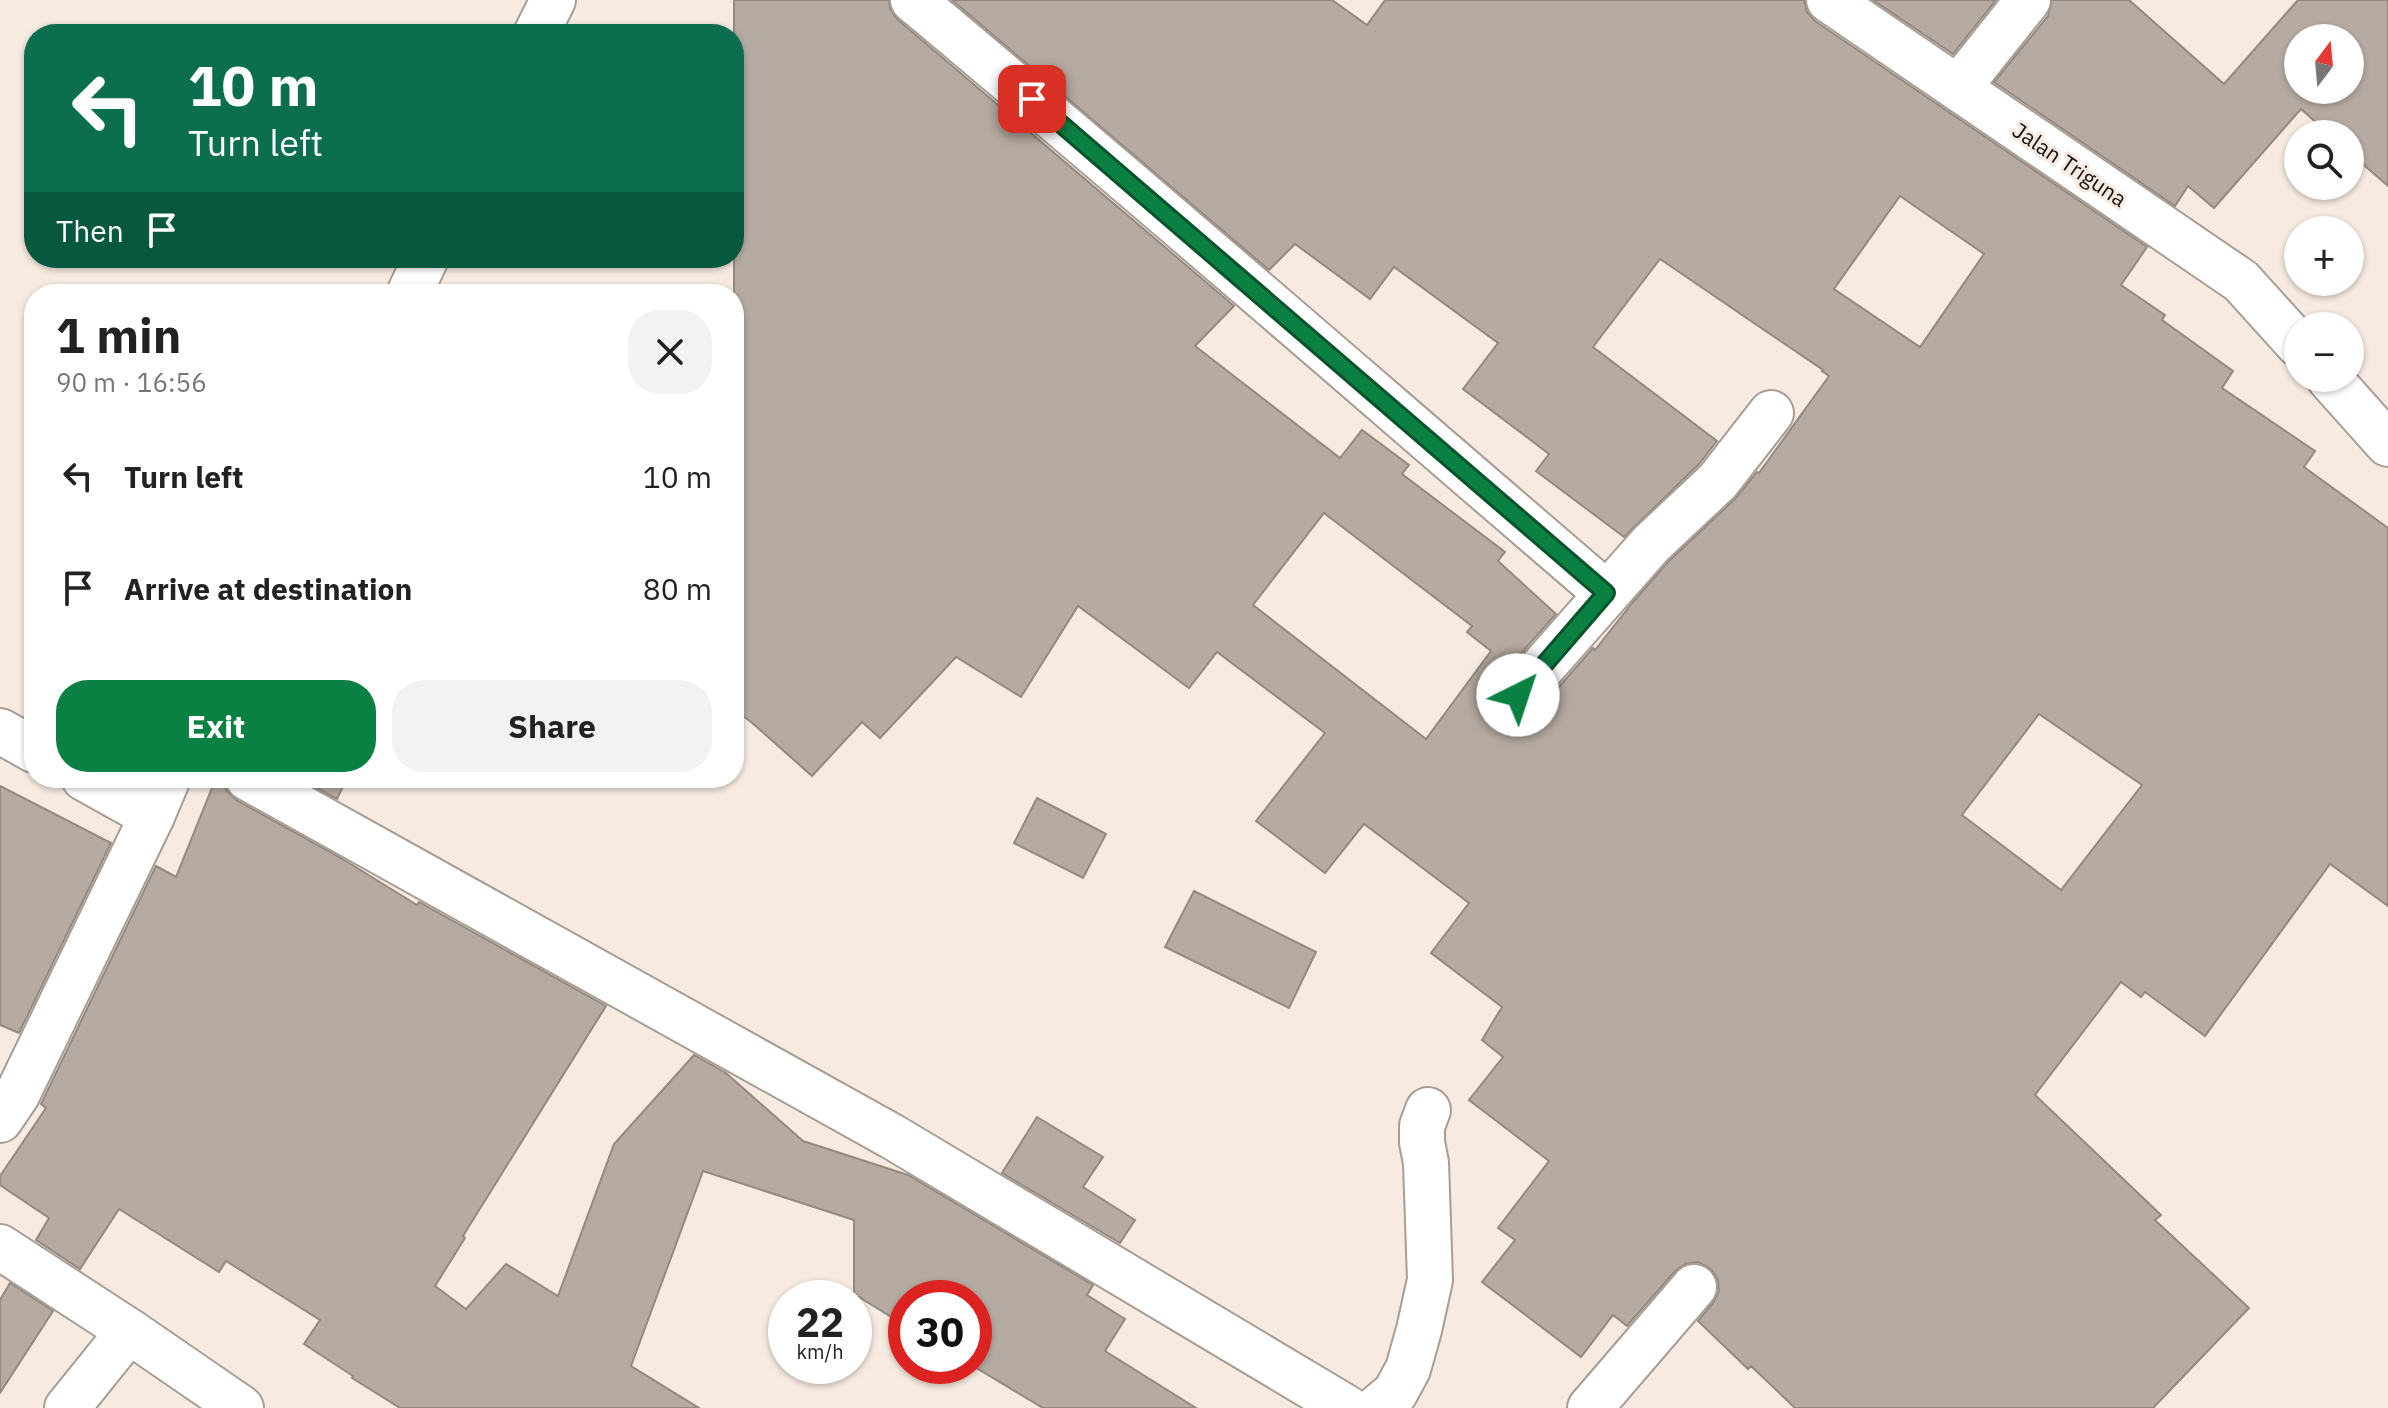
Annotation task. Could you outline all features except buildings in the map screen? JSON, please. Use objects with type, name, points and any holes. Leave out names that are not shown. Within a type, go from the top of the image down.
[{"type":"street","points":[[541,24],[553,0]]},
{"type":"street","points":[[913,0],[1079,138],[1606,593]]},
{"type":"street","name":"Jalan Triguna","points":[[1829,0],[2241,281],[2284,329]]},
{"type":"street","points":[[1958,88],[2028,0]]},
{"type":"street","points":[[2342,392],[2388,444]]},
{"type":"street","points":[[1518,695],[1651,544],[1718,481],[1771,413]]},
{"type":"street","points":[[0,731],[24,744]]},
{"type":"street","points":[[0,1120],[17,1095],[160,797],[124,788]]},
{"type":"street","points":[[266,788],[893,1137],[1348,1406],[1395,1393],[1408,1369],[1419,1330],[1430,1280],[1426,1163],[1422,1142],[1422,1126],[1428,1110]]},
{"type":"street","points":[[0,1247],[241,1408]]},
{"type":"street","points":[[1590,1408],[1694,1287]]},
{"type":"street","points":[[67,1408],[129,1331]]},
{"type":"route","points":[[1032,99],[1606,593],[1518,695]]}]
